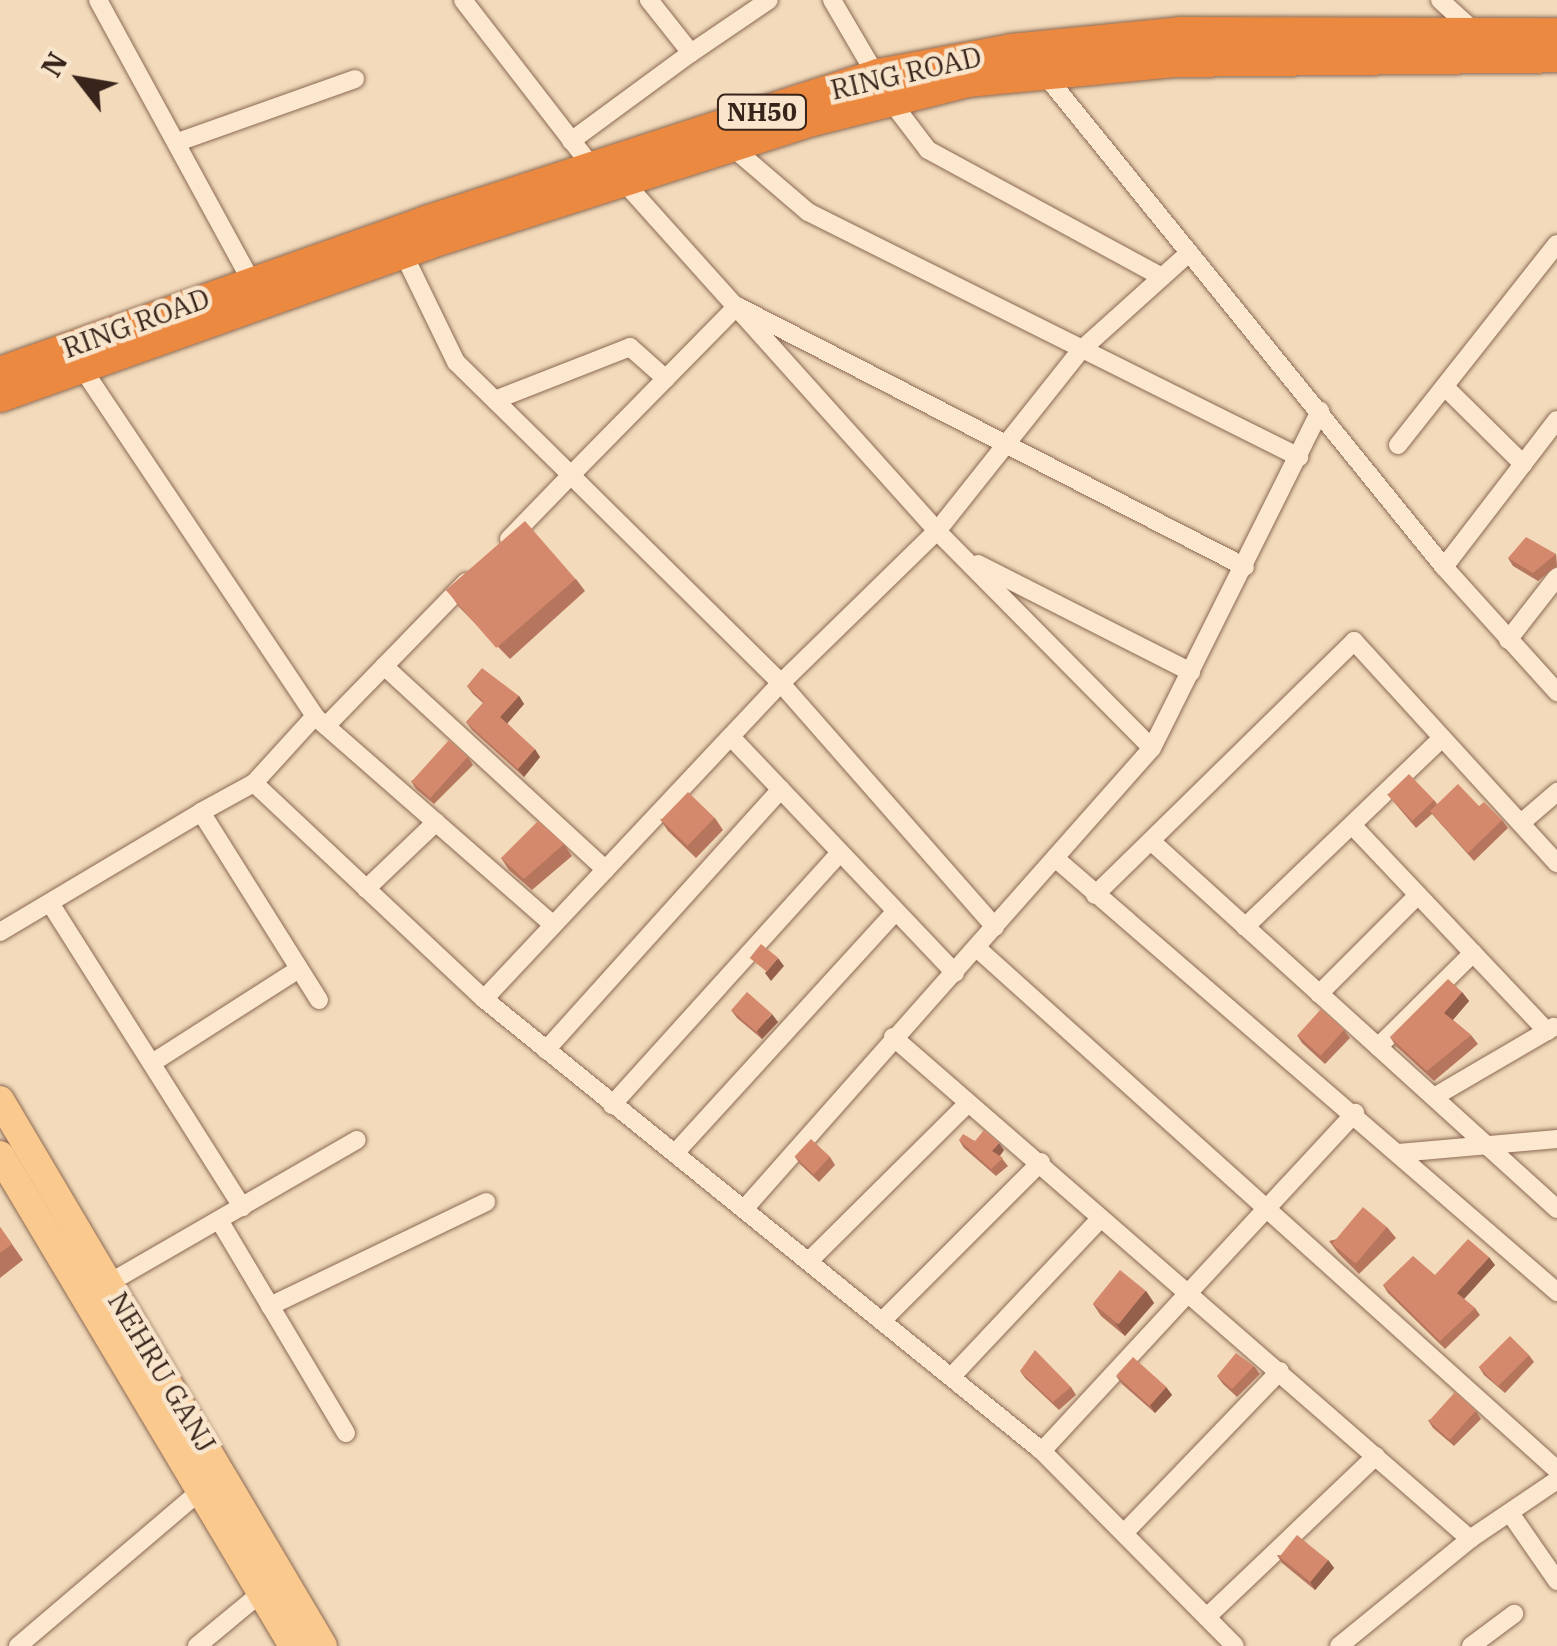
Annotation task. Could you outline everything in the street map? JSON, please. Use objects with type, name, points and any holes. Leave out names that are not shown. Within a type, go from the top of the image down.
[{"type":"highway","name":"RING ROAD","points":[[0,372],[252,282],[878,74],[1012,49],[1180,32],[1557,33]]},
{"type":"highway","name":"RING ROAD","points":[[0,397],[624,182],[732,147],[968,82],[1042,71],[1221,60],[1557,58]]},
{"type":"main road","name":"NEHRU GANJ","points":[[0,1100],[322,1646]]},
{"type":"main road","name":"NEHRU GANJ","points":[[0,1155],[293,1646]]},
{"type":"street","points":[[98,0],[252,282]]},
{"type":"street","points":[[463,0],[592,168]]},
{"type":"street","points":[[650,0],[691,53]]},
{"type":"street","points":[[571,140],[769,0]]},
{"type":"street","points":[[832,0],[892,104],[928,150],[1162,277]]},
{"type":"street","points":[[1440,0],[1478,34]]},
{"type":"street","points":[[1042,71],[1444,567],[1557,692]]},
{"type":"street","points":[[178,142],[355,79]]},
{"type":"street","points":[[732,147],[808,212],[1299,458]]},
{"type":"street","points":[[624,182],[961,556],[1152,748]]},
{"type":"street","points":[[1398,445],[1557,244]]},
{"type":"street","points":[[484,999],[781,683],[937,530],[1080,351],[1190,253]]},
{"type":"street","points":[[404,255],[456,362],[781,683],[995,927]]},
{"type":"street","points":[[0,932],[254,783],[384,666],[737,306]]},
{"type":"street","points":[[737,306],[1004,448],[1245,567]]},
{"type":"street","points":[[495,400],[630,346],[666,379]]},
{"type":"street","points":[[82,368],[320,721],[553,925]]},
{"type":"street","points":[[1444,387],[1523,464]]},
{"type":"street","points":[[745,1208],[1152,748],[1320,411]]},
{"type":"street","points":[[1444,567],[1557,420]]},
{"type":"street","points":[[961,556],[1192,672]]},
{"type":"street","points":[[1508,640],[1557,577]]},
{"type":"street","points":[[1095,895],[1354,641],[1557,863]]},
{"type":"street","points":[[384,666],[606,870]]},
{"type":"street","points":[[732,738],[955,973]]},
{"type":"street","points":[[1246,927],[1442,738]]},
{"type":"street","points":[[254,783],[484,999],[953,1374],[1042,1450],[1210,1614],[1235,1646]]},
{"type":"street","points":[[546,1050],[781,790]]},
{"type":"street","points":[[1521,823],[1557,792]]},
{"type":"street","points":[[201,812],[319,1000]]},
{"type":"street","points":[[366,888],[436,822]]},
{"type":"street","points":[[1352,824],[1473,953],[1552,1028],[1434,1098]]},
{"type":"street","points":[[1151,841],[1557,1210]]},
{"type":"street","points":[[612,1105],[840,853]]},
{"type":"street","points":[[1055,858],[1356,1114],[1557,1292]]},
{"type":"street","points":[[1320,994],[1418,895]]},
{"type":"street","points":[[50,902],[242,1207]]},
{"type":"street","points":[[676,1152],[896,911]]},
{"type":"street","points":[[978,948],[1557,1470]]},
{"type":"street","points":[[1378,1047],[1473,953]]},
{"type":"street","points":[[152,1063],[300,969]]},
{"type":"street","points":[[893,1037],[1100,1218],[1188,1289],[1470,1539]]},
{"type":"street","points":[[810,1260],[967,1104]]},
{"type":"street","points":[[1042,1450],[1188,1289],[1356,1114]]},
{"type":"street","points":[[109,1283],[357,1140]]},
{"type":"street","points":[[1398,1153],[1557,1140]]},
{"type":"street","points":[[884,1319],[1040,1162]]},
{"type":"street","points":[[270,1306],[486,1202]]},
{"type":"street","points":[[953,1374],[1100,1218]]},
{"type":"street","points":[[219,1220],[346,1433]]},
{"type":"street","points":[[1126,1531],[1280,1371]]},
{"type":"street","points":[[1210,1614],[1376,1456]]},
{"type":"street","points":[[1339,1646],[1470,1539],[1557,1480]]},
{"type":"street","points":[[18,1646],[200,1491]]},
{"type":"street","points":[[1510,1513],[1557,1581]]},
{"type":"street","points":[[197,1646],[261,1593]]},
{"type":"street","points":[[1471,1646],[1514,1614]]},
{"type":"building","points":[[525,521],[576,579],[496,648],[446,590]]},
{"type":"building","points":[[1526,537],[1556,554],[1533,573],[1508,558]]},
{"type":"building","points":[[482,668],[519,696],[500,717],[535,749],[518,769],[466,722],[484,702],[467,686]]},
{"type":"building","points":[[449,740],[468,757],[430,798],[412,782]]},
{"type":"building","points":[[1409,774],[1434,800],[1412,821],[1387,795]]},
{"type":"building","points":[[1458,784],[1479,806],[1484,802],[1502,820],[1468,853],[1430,811]]},
{"type":"building","points":[[688,792],[715,818],[688,846],[661,820]]},
{"type":"building","points":[[538,821],[564,844],[524,879],[501,858]]},
{"type":"building","points":[[761,944],[778,958],[767,972],[750,958]]},
{"type":"building","points":[[1448,979],[1462,992],[1444,1013],[1471,1035],[1427,1071],[1390,1037]]},
{"type":"building","points":[[747,992],[772,1014],[756,1032],[731,1010]]},
{"type":"building","points":[[1321,1009],[1344,1030],[1321,1056],[1298,1035]]},
{"type":"building","points":[[984,1130],[999,1143],[992,1151],[1003,1158],[991,1169],[959,1140],[963,1134],[975,1141]]},
{"type":"building","points":[[811,1139],[830,1157],[814,1174],[795,1157]]},
{"type":"building","points":[[1363,1207],[1387,1227],[1356,1264],[1332,1244]]},
{"type":"building","points":[[0,1227],[12,1244],[0,1253]]},
{"type":"building","points":[[1468,1239],[1489,1257],[1457,1293],[1475,1308],[1440,1341],[1383,1285],[1413,1256],[1435,1275]]},
{"type":"building","points":[[1120,1270],[1146,1291],[1119,1324],[1093,1303]]},
{"type":"building","points":[[1510,1336],[1529,1355],[1498,1386],[1479,1367]]},
{"type":"building","points":[[1035,1350],[1071,1387],[1053,1402],[1020,1371]]},
{"type":"building","points":[[1236,1353],[1254,1366],[1232,1389],[1217,1376]]},
{"type":"building","points":[[1133,1357],[1166,1387],[1150,1406],[1116,1376]]},
{"type":"building","points":[[1455,1392],[1476,1411],[1450,1440],[1429,1421]]},
{"type":"building","points":[[1297,1535],[1328,1560],[1310,1582],[1279,1557]]}]
